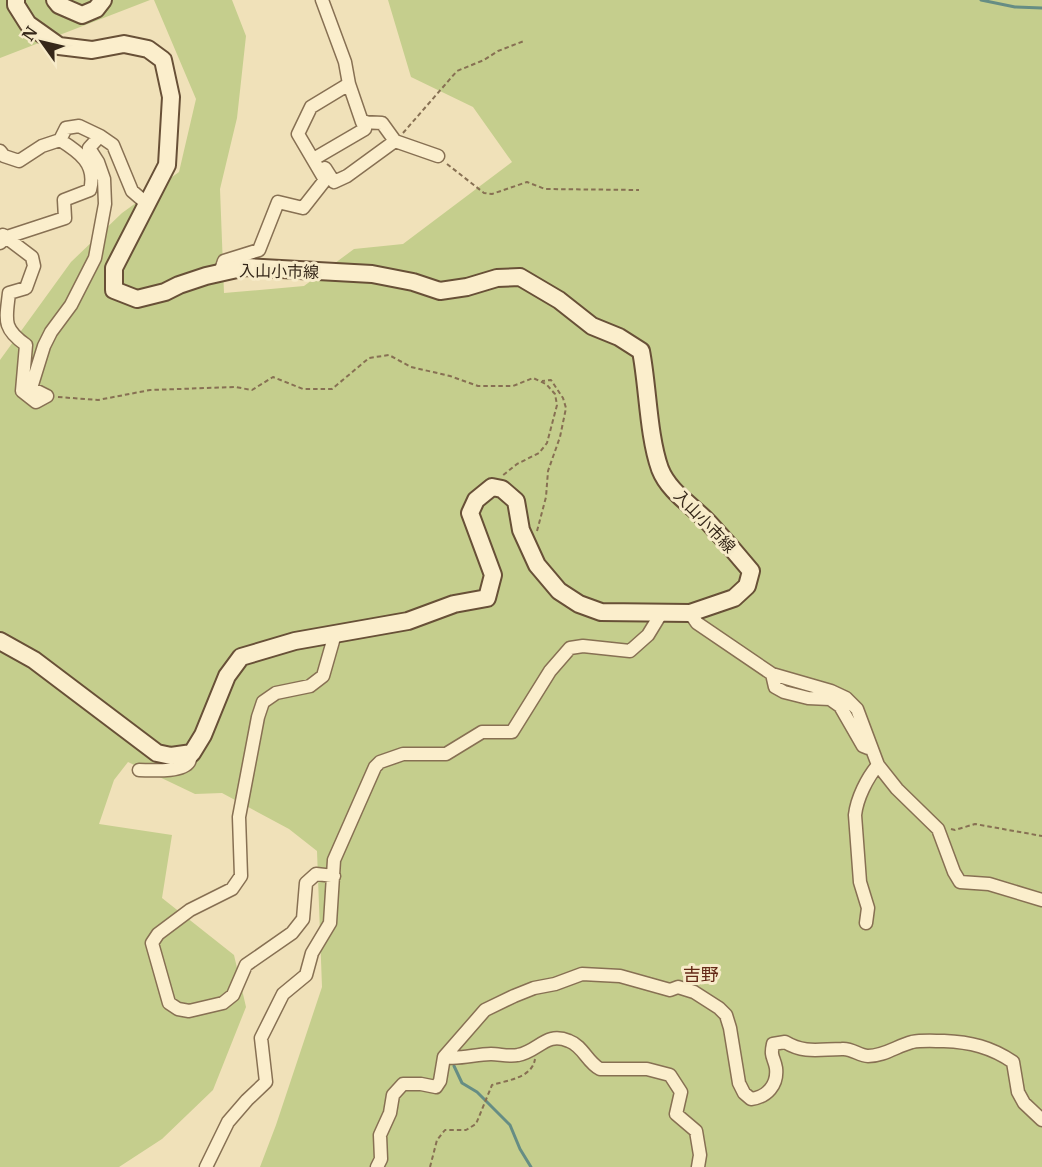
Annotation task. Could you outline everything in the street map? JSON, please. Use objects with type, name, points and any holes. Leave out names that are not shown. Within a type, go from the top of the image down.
[{"type":"main road","name":"入山小市線","points":[[16,0],[28,24],[59,46],[92,50],[124,44],[148,49],[163,60],[171,97],[167,165],[114,268],[114,290],[137,299],[246,267],[372,274],[413,282],[440,291],[467,287],[497,278],[520,277],[559,300],[592,326],[620,337],[641,351],[652,434],[660,470],[677,494],[707,521],[751,571],[747,586],[734,598],[690,613],[602,612],[579,604],[559,591],[537,565],[521,530],[516,501],[502,489]]},
{"type":"main road","points":[[55,0],[59,5],[82,15],[96,9],[103,0]]},
{"type":"main road","points":[[0,640],[34,660],[158,753],[171,756],[192,753],[203,735],[227,676],[242,657],[295,641],[408,621],[454,604],[487,598],[493,575],[470,513],[476,500],[492,487],[502,489]]},
{"type":"street","points":[[322,0],[345,62],[349,84],[362,122],[382,123],[395,141],[438,156]]},
{"type":"street","points":[[349,84],[312,107],[298,134],[334,182],[347,176],[395,141]]},
{"type":"street","points":[[315,158],[365,129],[366,122]]},
{"type":"street","points":[[0,151],[4,156],[20,161],[42,146],[60,140],[66,128],[79,126],[113,145],[132,191],[146,202]]},
{"type":"street","points":[[47,396],[31,388],[44,346],[51,332],[71,305],[95,258],[105,204],[98,162],[89,148],[100,136]]},
{"type":"street","points":[[2,238],[65,218],[64,200],[90,190],[93,179],[87,162],[60,140]]},
{"type":"street","points":[[220,273],[224,261],[259,250],[278,202],[303,208],[326,180],[315,158]]},
{"type":"street","points":[[2,238],[32,257],[34,266],[26,288],[9,293],[6,318],[11,334],[26,345],[22,391],[36,402],[47,396]]},
{"type":"street","points":[[206,1167],[228,1122],[266,1082],[261,1038],[283,994],[306,975],[312,953],[330,923],[334,860],[371,773],[380,762],[403,754],[446,754],[482,732],[512,732],[550,671],[570,648],[583,646],[630,651],[648,635],[662,612]]},
{"type":"street","points":[[690,613],[697,624],[772,674],[831,691],[846,698],[857,709],[878,765],[897,789],[938,829],[960,882],[989,884],[1040,896]]},
{"type":"street","points":[[334,876],[316,874],[306,883],[303,919],[292,933],[246,965],[233,995],[223,1003],[189,1011],[178,1009],[169,1003],[152,943],[158,934],[190,910],[232,889],[241,876],[239,817],[258,717],[263,702],[276,693],[310,686],[323,676],[335,634]]},
{"type":"street","points":[[139,770],[183,767],[189,762],[192,753]]},
{"type":"street","points":[[866,923],[868,909],[860,882],[855,815],[856,806],[866,784],[878,765]]},
{"type":"street","points":[[377,1167],[381,1159],[380,1135],[390,1113],[393,1095],[403,1084],[436,1087],[440,1081],[444,1057],[485,1010],[534,988],[555,984],[582,974],[620,976],[670,990],[678,987],[694,992],[719,1008],[726,1015],[730,1028],[739,1083],[744,1093],[751,1099],[760,1098],[769,1092],[775,1080],[776,1068],[771,1054],[773,1044],[785,1042],[796,1049],[815,1051],[846,1048],[867,1056],[885,1053],[913,1042],[961,1041],[999,1053],[1013,1062],[1018,1092],[1024,1103],[1042,1120]]},
{"type":"street","points":[[444,1057],[455,1059],[493,1053],[515,1056],[531,1052],[545,1040],[557,1038],[570,1041],[583,1051],[594,1066],[600,1069],[647,1069],[670,1075],[681,1092],[676,1114],[696,1131],[700,1155],[698,1167]]},
{"type":"path","points":[[395,141],[457,71],[524,41]]},
{"type":"path","points":[[438,156],[484,193],[492,194],[527,182],[545,189],[639,190]]},
{"type":"path","points":[[47,396],[98,400],[150,390],[235,387],[252,390],[273,377],[303,389],[332,389],[369,358],[388,355],[411,367],[450,376],[478,386],[513,386],[533,378],[546,384],[555,394],[557,405],[547,443],[539,453],[517,464],[502,476],[498,482],[502,489]]},
{"type":"path","points":[[536,533],[546,497],[548,471],[560,437],[566,408],[563,398],[551,380],[539,381]]},
{"type":"path","points":[[933,824],[937,821],[955,830],[975,824],[1042,836]]},
{"type":"path","points":[[430,1167],[436,1140],[445,1130],[466,1130],[476,1125],[492,1085],[525,1074],[534,1068],[536,1059],[531,1052]]},
{"type":"green space","points":[[0,0],[150,0],[0,58]]},
{"type":"green space","points":[[154,0],[232,0],[246,36],[237,118],[220,189],[224,293],[304,286],[354,249],[403,244],[512,162],[473,107],[411,77],[388,0],[1042,0],[1042,1167],[260,1167],[322,987],[317,851],[289,829],[222,793],[195,794],[128,762],[114,780],[99,824],[172,835],[162,898],[234,955],[246,1007],[213,1090],[162,1139],[119,1167],[0,1167],[0,360],[71,262],[122,213],[179,172],[196,99]]},
{"type":"waterway","points":[[981,0],[1015,7],[1042,8]]},
{"type":"waterway","points":[[454,1066],[462,1083],[477,1092],[510,1125],[531,1167]]},
{"type":"district","name":"吉野","points":[[701,975]]}]
